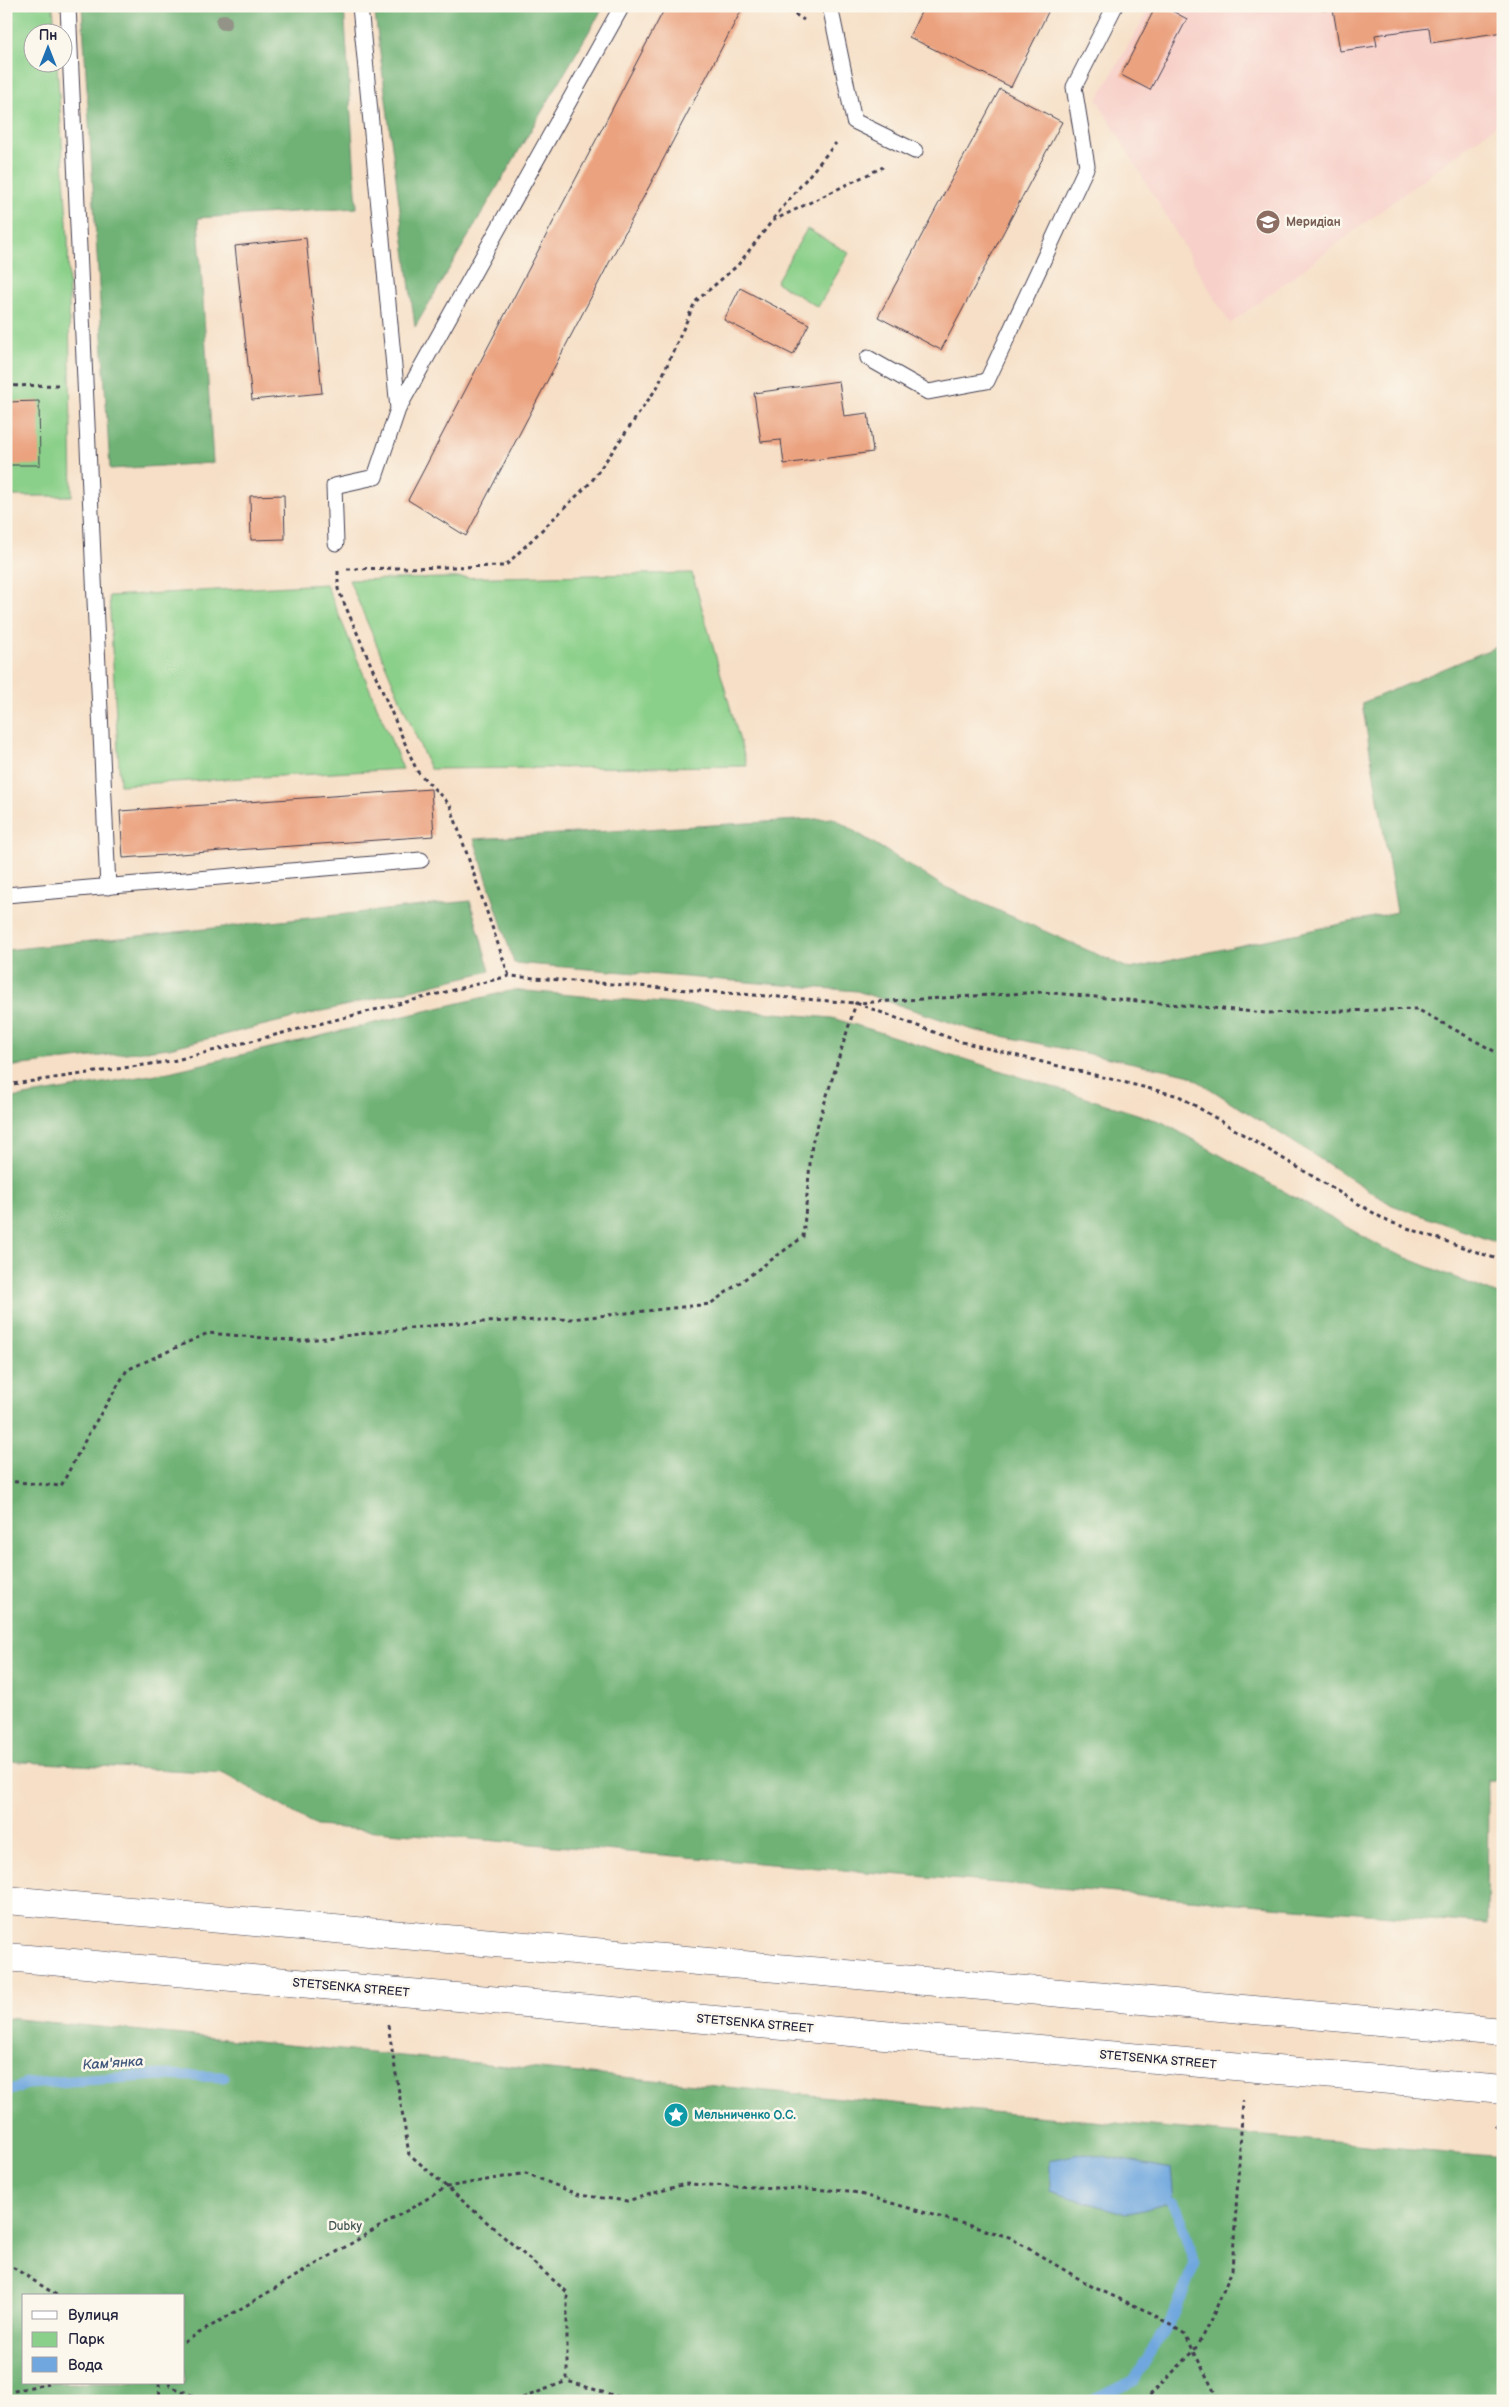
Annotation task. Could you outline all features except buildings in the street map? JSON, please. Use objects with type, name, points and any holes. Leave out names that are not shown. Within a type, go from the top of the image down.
[{"type":"main road","points":[[6,1900],[1503,2032]]},
{"type":"main road","name":"STETSENKA STREET","points":[[6,1957],[1503,2090]]},
{"type":"lane","points":[[68,6],[108,887]]},
{"type":"lane","points":[[360,6],[398,409]]},
{"type":"lane","points":[[336,543],[334,486],[375,477],[398,409],[622,6]]},
{"type":"lane","points":[[830,6],[854,121],[914,151]]},
{"type":"lane","points":[[868,358],[928,392],[987,381],[1087,166],[1074,87],[1115,6]]},
{"type":"lane","points":[[6,895],[421,860]]},
{"type":"path","points":[[509,976],[450,805],[417,771],[338,589],[338,569],[505,566],[592,482],[658,386],[695,302],[738,265],[854,121]]},
{"type":"path","points":[[772,221],[914,151]]},
{"type":"path","points":[[6,386],[85,385]]},
{"type":"path","points":[[6,1085],[172,1061],[509,976],[856,1003],[1043,992],[1266,1013],[1417,1009],[1503,1056]]},
{"type":"path","points":[[856,1003],[958,1041],[1179,1096],[1387,1221],[1503,1261]]},
{"type":"path","points":[[6,1481],[61,1486],[89,1433],[127,1370],[208,1333],[299,1341],[455,1323],[570,1319],[710,1304],[803,1238],[812,1143],[856,1003]]},
{"type":"path","points":[[387,2019],[409,2154],[567,2292],[567,2381]]},
{"type":"path","points":[[1144,2401],[1194,2351],[1212,2318],[1232,2270],[1242,2100]]},
{"type":"path","points":[[185,2341],[447,2187],[526,2173],[579,2195],[627,2201],[684,2184],[850,2191],[1009,2237],[1093,2288],[1151,2313],[1184,2334],[1220,2401]]},
{"type":"path","points":[[6,2263],[55,2294]]},
{"type":"path","points":[[515,2401],[567,2381],[632,2401]]},
{"type":"path","points":[[6,2393],[44,2384]]},
{"type":"path","points":[[159,2384],[160,2401]]},
{"type":"path","points":[[169,2384],[170,2386],[206,2401]]},
{"type":"shaded area","name":"Меридіан","points":[[1151,6],[1503,6],[1503,120],[1230,324],[1097,100]]},
{"type":"green space","points":[[6,6],[53,6],[54,22],[22,22],[22,72],[58,72],[68,238],[72,496],[6,496]]},
{"type":"green space","points":[[82,6],[344,6],[357,208],[198,218],[213,463],[110,469]]},
{"type":"green space","points":[[374,6],[604,6],[415,327]]},
{"type":"green space","points":[[807,229],[849,253],[818,307],[776,282]]},
{"type":"green space","points":[[692,573],[747,766],[430,769],[349,580]]},
{"type":"green space","points":[[326,584],[403,769],[120,785],[109,596]]},
{"type":"green space","points":[[1503,644],[1503,1245],[1392,1205],[1187,1074],[973,1030],[857,991],[514,963],[474,839],[833,818],[943,886],[1130,969],[1397,912],[1362,703]]},
{"type":"green space","points":[[470,901],[490,971],[169,1048],[6,1067],[6,950]]},
{"type":"green space","points":[[514,990],[832,1018],[876,1031],[1162,1122],[1387,1250],[1503,1297],[1503,1781],[1488,1780],[1487,1924],[317,1826],[224,1773],[6,1761],[6,1099],[169,1072]]},
{"type":"green space","name":"Dubky","points":[[6,2018],[956,2109],[1503,2157],[1503,2401],[6,2401]]},
{"type":"water","points":[[1085,2153],[1171,2169],[1174,2202],[1126,2214],[1050,2191],[1050,2160]]},
{"type":"waterway","name":"Кам'янка","points":[[6,2092],[26,2084],[160,2075],[224,2077]]},
{"type":"waterway","points":[[1092,2401],[1134,2380],[1172,2318],[1195,2264],[1174,2202]]},
{"type":"place","name":"Меридіан","points":[[1268,222]]},
{"type":"place","name":"Мельниченко О.С.","points":[[676,2115]]}]
